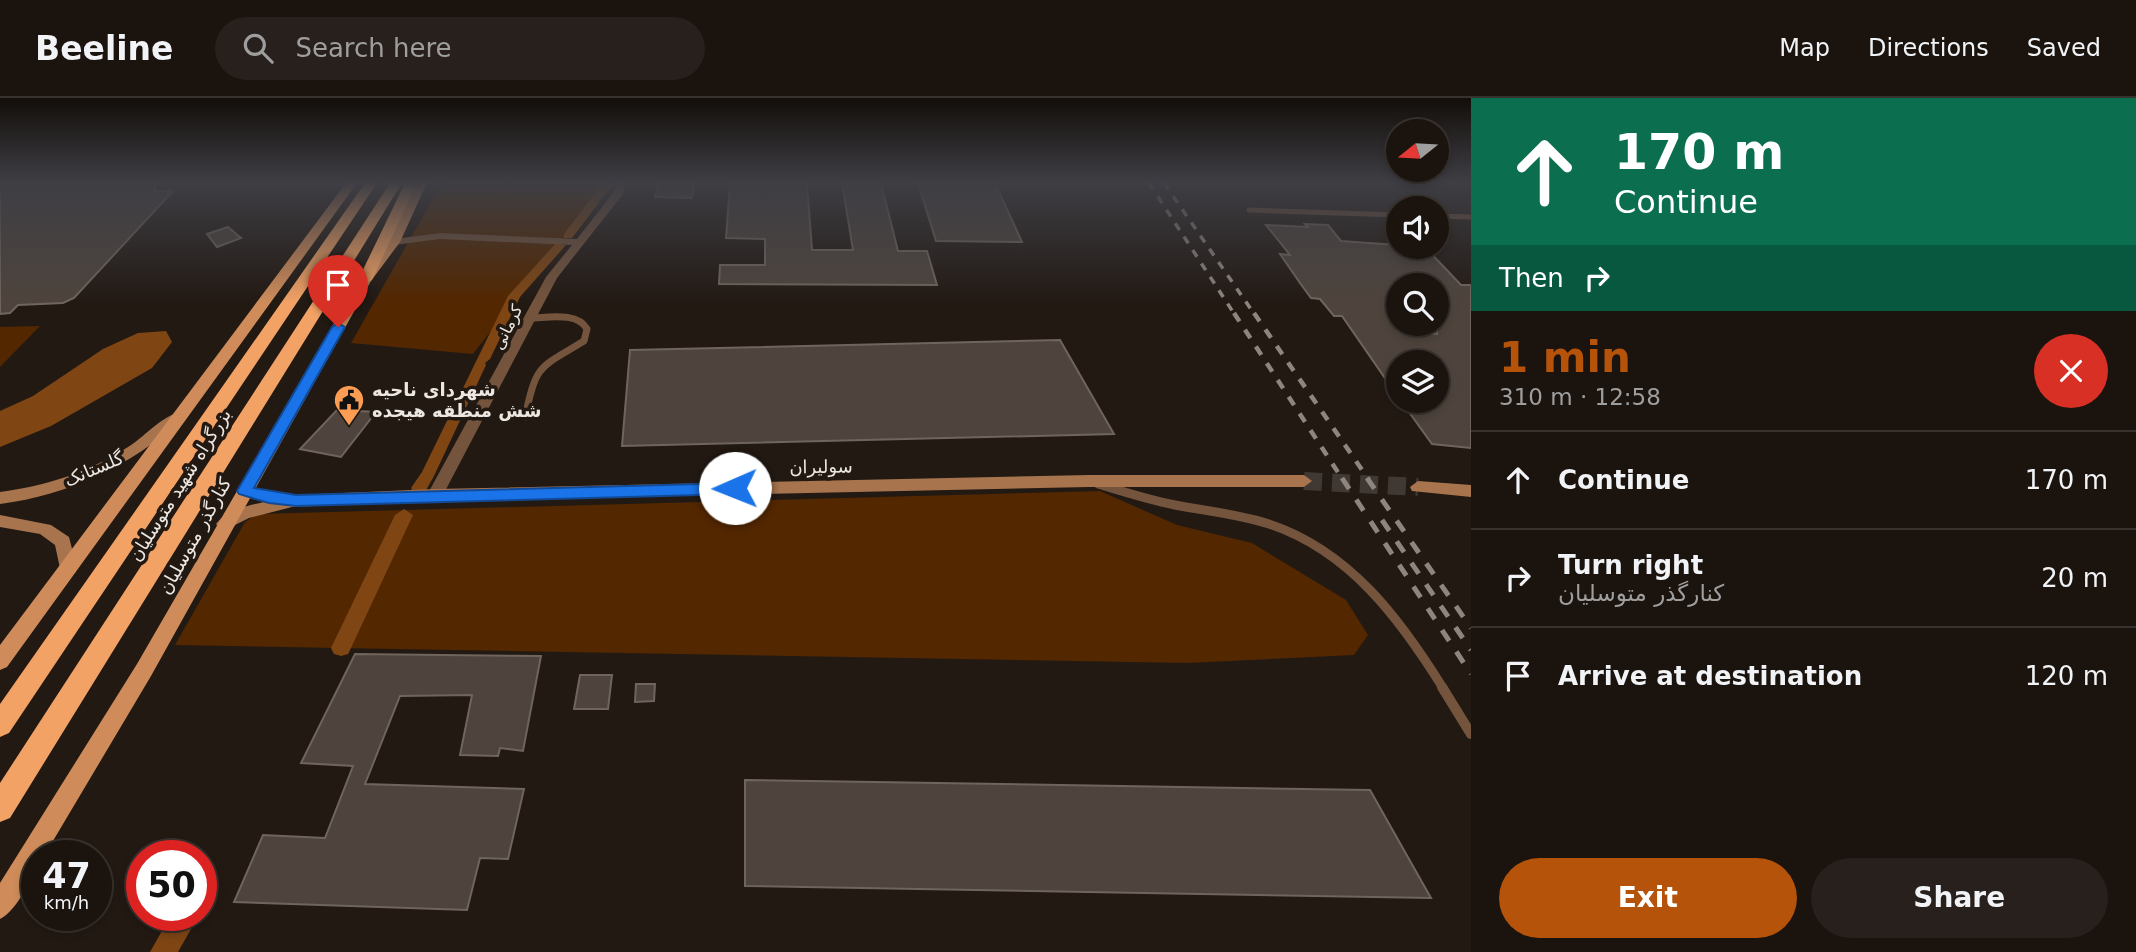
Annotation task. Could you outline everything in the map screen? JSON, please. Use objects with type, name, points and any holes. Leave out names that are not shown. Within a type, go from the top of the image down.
[{"type":"highway","points":[[330,244],[338,223]]},
{"type":"highway","name":"بزرگراه شهید متوسلیان","points":[[0,725],[344,223]]},
{"type":"highway","name":"بزرگراه شهید متوسلیان","points":[[0,808],[371,223]]},
{"type":"highway","points":[[365,280],[392,223]]},
{"type":"main road","points":[[0,661],[177,418],[324,223]]},
{"type":"main road","name":"کنارگذر متوسلیان","points":[[0,906],[144,670],[365,280],[394,242],[403,223]]},
{"type":"main road","name":"گلستانک","points":[[0,498],[18,496],[80,478],[130,454],[177,418]]},
{"type":"main road","name":"سولیران","points":[[296,501],[435,495],[1089,481],[1304,481]]},
{"type":"main road","points":[[1418,487],[1471,491]]},
{"type":"main road","points":[[245,491],[269,498],[296,501]]},
{"type":"main road","points":[[225,524],[244,513],[296,501]]},
{"type":"main road","points":[[0,521],[45,529],[63,542],[68,568]]},
{"type":"street","name":"کرمانی","points":[[435,495],[552,277],[595,223]]},
{"type":"street","points":[[394,242],[440,236],[580,242]]},
{"type":"lane","points":[[525,417],[533,380],[539,369],[584,341],[587,329],[583,322],[576,318],[529,318]]},
{"type":"lane","points":[[1089,481],[1156,502],[1270,525],[1321,546],[1354,570],[1377,593],[1430,667],[1471,734]]},
{"type":"shaded area","points":[[419,223],[575,223],[473,354],[351,343]]},
{"type":"shaded area","points":[[40,326],[0,367],[0,327]]},
{"type":"shaded area","points":[[166,331],[172,342],[152,368],[51,426],[0,447],[0,411],[33,396],[103,349],[138,333]]},
{"type":"shaded area","points":[[1100,491],[1177,525],[1252,543],[1346,600],[1368,635],[1354,655],[1188,663],[175,645],[245,522],[258,514]]},
{"type":"building","points":[[0,223],[144,223],[74,298],[63,303],[18,305],[10,313],[0,314]]},
{"type":"building","points":[[727,223],[810,223],[812,250],[853,250],[849,223],[891,223],[898,251],[927,251],[937,285],[719,284],[720,265],[765,265],[765,239],[726,238]]},
{"type":"building","points":[[930,223],[1013,223],[1022,242],[936,241]]},
{"type":"building","points":[[1266,225],[1328,225],[1341,241],[1386,244],[1386,259],[1436,259],[1461,285],[1471,285],[1471,448],[1432,444],[1410,413],[1449,413],[1449,350],[1386,350],[1386,380],[1342,316],[1334,316],[1320,299],[1311,298],[1280,254],[1290,255]]},
{"type":"building","points":[[228,227],[241,238],[217,247],[207,234]]},
{"type":"building","points":[[1060,340],[1114,434],[622,446],[630,350]]},
{"type":"building","points":[[337,410],[376,412],[341,457],[300,449]]},
{"type":"building","points":[[355,654],[541,656],[523,751],[500,748],[498,756],[460,755],[472,695],[400,696],[365,784],[524,789],[508,859],[480,858],[467,910],[234,902],[263,835],[325,838],[353,766],[301,763]]},
{"type":"building","points":[[580,675],[612,675],[608,709],[574,709]]},
{"type":"building","points":[[636,684],[655,684],[654,701],[635,702]]},
{"type":"building","points":[[745,780],[1370,790],[1431,898],[745,886]]},
{"type":"waterway","points":[[568,236],[578,223]]},
{"type":"waterway","points":[[483,359],[514,296],[560,245]]},
{"type":"waterway","points":[[429,470],[479,365]]},
{"type":"waterway","points":[[419,488],[426,476]]},
{"type":"waterway","points":[[341,648],[404,515]]},
{"type":"waterway","points":[[163,952],[176,931]]},
{"type":"tunnel","points":[[1304,481],[1418,487]]},
{"type":"railway","points":[[1175,223],[1235,315]]},
{"type":"railway","points":[[1191,223],[1255,315]]},
{"type":"railway","points":[[1234,313],[1343,480]]},
{"type":"railway","points":[[1254,313],[1369,480]]},
{"type":"railway","points":[[1342,478],[1471,674]]},
{"type":"railway","points":[[1367,478],[1471,628]]},
{"type":"railway","points":[[1382,520],[1471,650]]},
{"type":"place","name":"شهردای ناحیه شش منطقه هیجده","points":[[349,427]]},
{"type":"route","points":[[338,327],[245,491],[269,498],[296,501],[735,488]]}]
